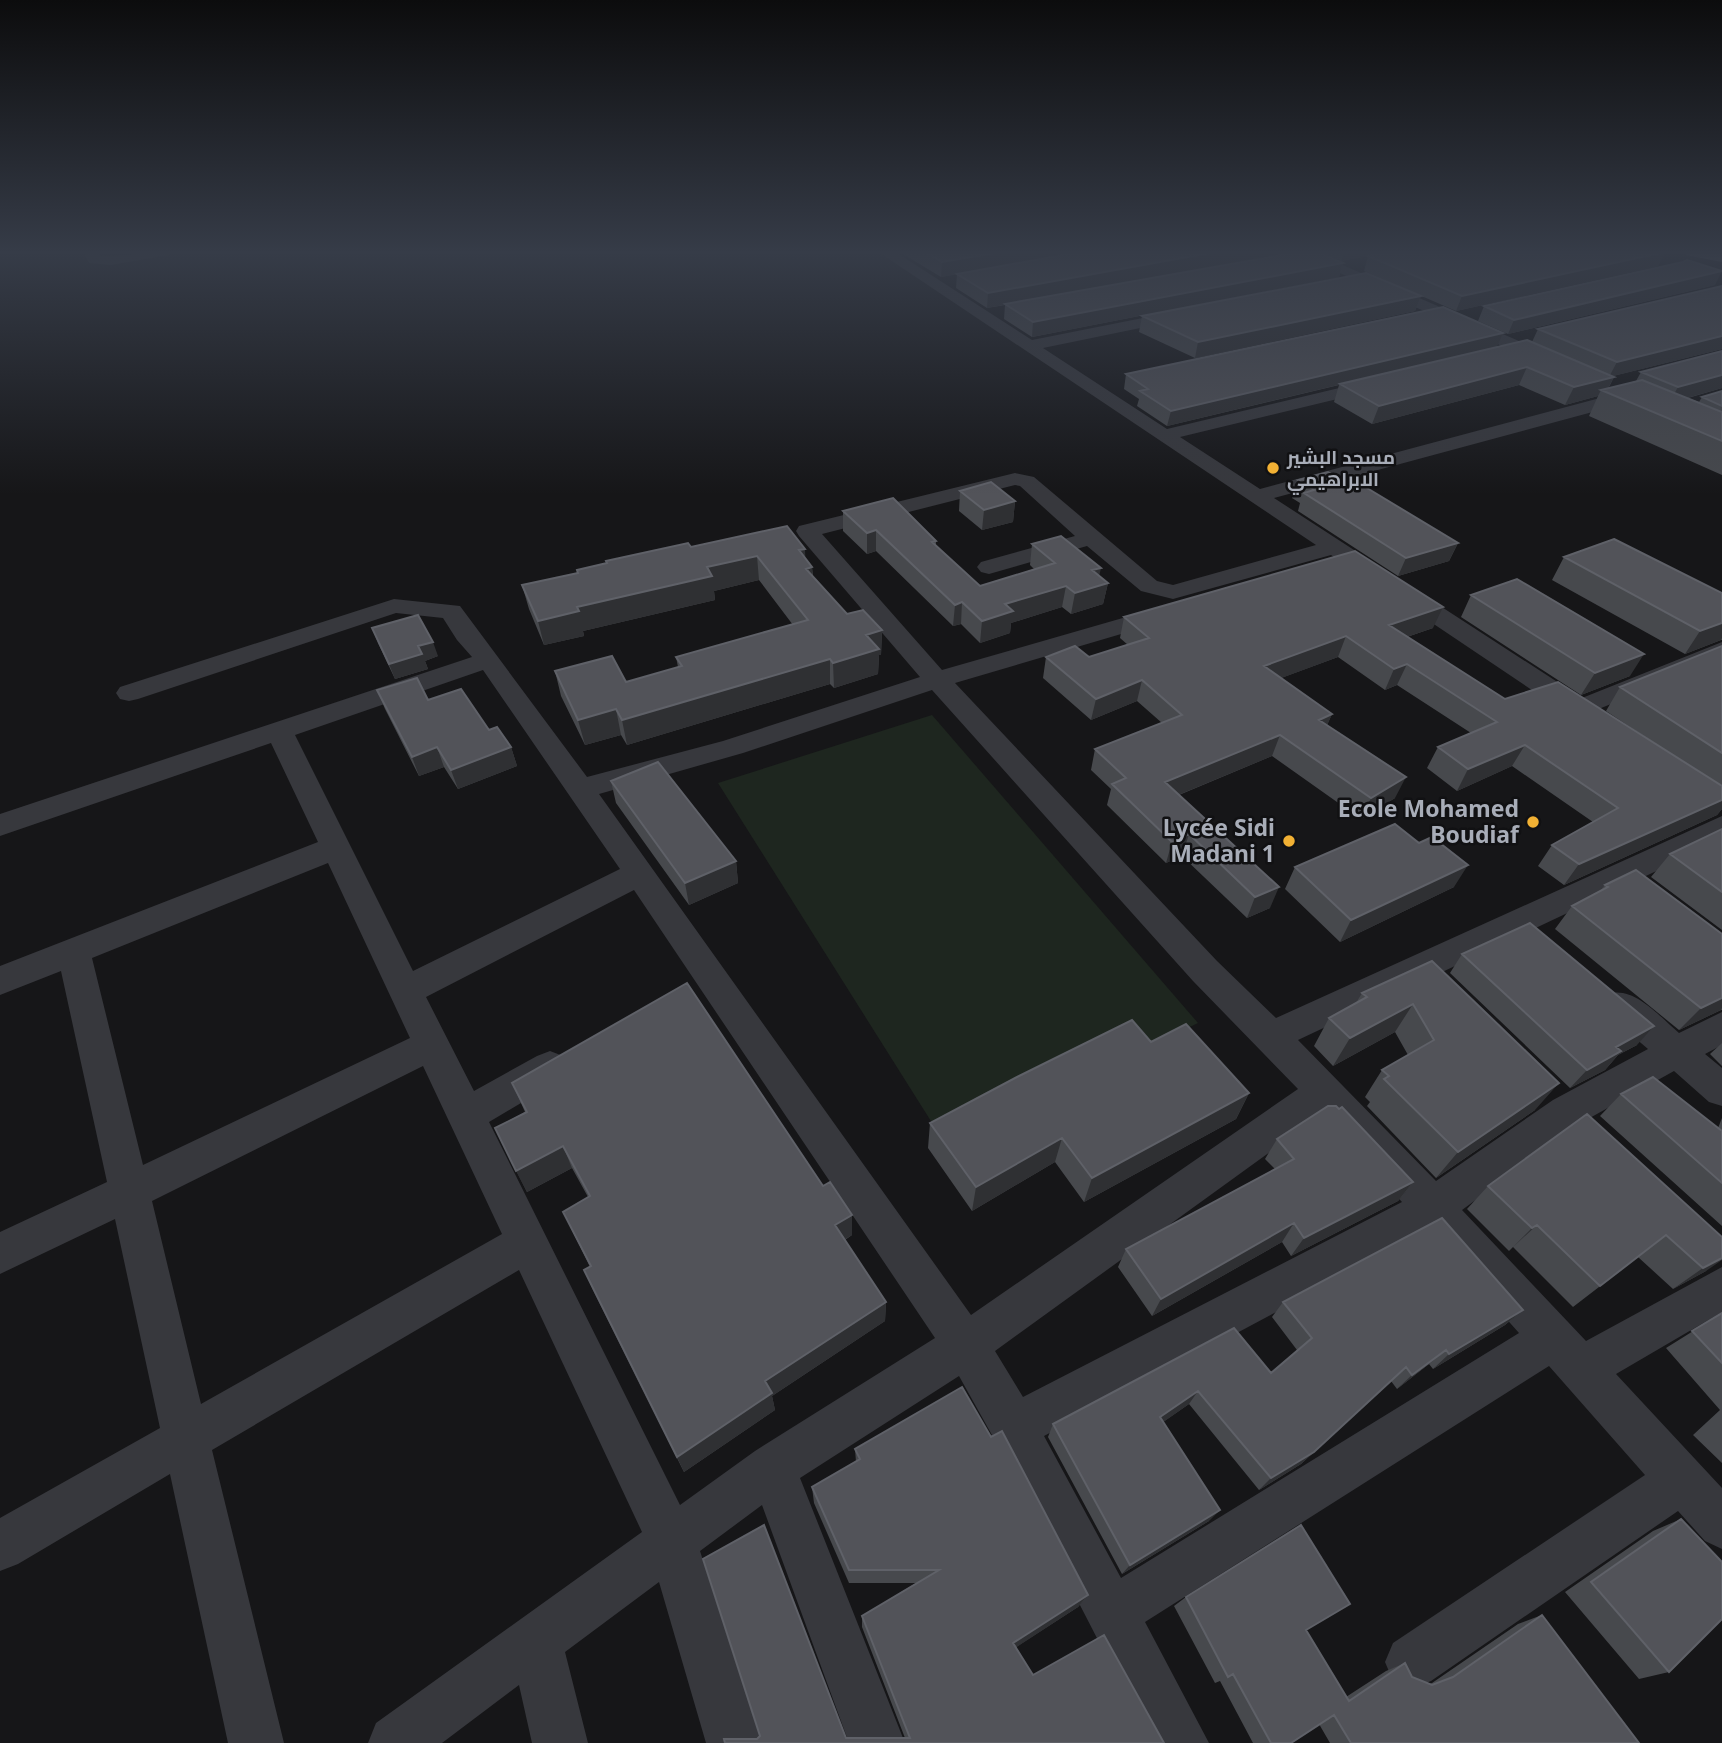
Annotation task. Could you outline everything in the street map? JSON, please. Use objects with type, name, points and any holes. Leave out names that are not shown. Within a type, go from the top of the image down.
[{"type":"street","points":[[1009,332],[1601,723]]},
{"type":"street","points":[[1030,346],[1098,332]]},
{"type":"street","points":[[1485,332],[1571,370]]},
{"type":"street","points":[[1051,360],[1074,356]]},
{"type":"street","points":[[1165,435],[1390,381]]},
{"type":"street","points":[[1093,388],[1120,382]]},
{"type":"street","points":[[1257,496],[1635,392]]},
{"type":"street","points":[[1344,553],[1173,592],[1149,586],[1027,481],[1015,479],[807,531],[937,680],[1205,971],[1271,1036],[1433,1206],[1722,1524]]},
{"type":"street","points":[[989,567],[1091,538]]},
{"type":"street","points":[[581,789],[733,747],[937,680],[1344,553]]},
{"type":"street","points":[[130,693],[394,606],[451,611],[466,635],[489,660],[640,873],[700,981],[966,1345],[1014,1427],[1181,1743]]},
{"type":"street","points":[[1579,709],[1722,650]]},
{"type":"street","points":[[0,825],[489,660]]},
{"type":"street","points":[[279,730],[672,1541],[734,1743]]},
{"type":"street","points":[[1271,1036],[1521,923],[1722,827]]},
{"type":"street","points":[[0,981],[336,847]]},
{"type":"street","points":[[406,991],[640,873]]},
{"type":"street","points":[[1621,875],[1651,898]]},
{"type":"street","points":[[1521,923],[1552,949]]},
{"type":"street","points":[[74,952],[256,1743]]},
{"type":"street","points":[[1420,969],[1449,998]]},
{"type":"street","points":[[1593,983],[1722,1090]]},
{"type":"street","points":[[1014,1427],[1433,1206],[1566,1112],[1722,1027]]},
{"type":"street","points":[[0,1254],[431,1045]]},
{"type":"street","points":[[466,1115],[583,1048]]},
{"type":"street","points":[[1537,1084],[1595,1139]]},
{"type":"street","points":[[396,1743],[772,1468],[966,1345],[1324,1092]]},
{"type":"street","points":[[0,1546],[527,1242]]},
{"type":"street","points":[[1112,1613],[1567,1354],[1722,1288]]},
{"type":"street","points":[[772,1468],[877,1743]]},
{"type":"street","points":[[1412,1661],[1681,1480]]},
{"type":"street","points":[[536,1641],[560,1743]]},
{"type":"shaded area","points":[[932,715],[1198,1023],[946,1145],[718,783]]},
{"type":"building","points":[[1177,332],[1245,332],[1198,342]]},
{"type":"building","points":[[1323,332],[1503,333],[1171,411],[1140,391],[1148,389],[1126,374]]},
{"type":"building","points":[[1546,332],[1722,332],[1722,336],[1617,362]]},
{"type":"building","points":[[1527,340],[1614,377],[1574,387],[1527,367],[1379,406],[1340,384]]},
{"type":"building","points":[[1722,351],[1722,375],[1678,387],[1641,372]]},
{"type":"building","points":[[1642,380],[1722,412],[1722,441],[1601,390]]},
{"type":"building","points":[[1722,391],[1722,406],[1702,397]]},
{"type":"building","points":[[1328,472],[1343,481],[1352,479],[1458,543],[1406,558],[1304,493],[1314,490],[1298,480]]},
{"type":"building","points":[[991,482],[1015,501],[984,510],[960,491]]},
{"type":"building","points":[[893,498],[936,541],[932,542],[980,586],[1055,563],[1032,544],[1061,536],[1101,568],[1092,570],[1108,583],[1075,593],[1066,586],[1005,604],[1013,611],[982,621],[962,602],[955,605],[876,530],[867,533],[843,511]]},
{"type":"building","points":[[787,526],[805,549],[799,550],[812,567],[806,569],[847,614],[863,610],[882,630],[866,635],[879,649],[833,663],[830,659],[622,720],[616,709],[578,720],[555,671],[612,656],[626,682],[682,666],[676,657],[808,620],[757,556],[707,567],[712,576],[577,607],[579,611],[538,621],[522,585],[578,573],[577,570],[607,563],[606,561],[688,543],[691,547]]},
{"type":"building","points":[[1614,539],[1722,593],[1722,623],[1700,631],[1564,557]]},
{"type":"building","points":[[1355,551],[1443,607],[1389,625],[1505,699],[1558,682],[1722,786],[1722,800],[1579,864],[1552,845],[1618,808],[1525,745],[1468,769],[1438,747],[1497,722],[1407,664],[1394,669],[1346,636],[1264,666],[1332,714],[1319,720],[1406,777],[1371,798],[1280,735],[1165,782],[1279,887],[1255,897],[1189,834],[1172,842],[1112,784],[1126,778],[1095,749],[1182,715],[1142,680],[1096,699],[1046,657],[1075,646],[1089,657],[1149,638],[1124,617]]},
{"type":"building","points":[[1517,579],[1644,654],[1595,673],[1471,595]]},
{"type":"building","points":[[418,615],[433,642],[418,646],[422,654],[389,664],[372,628]]},
{"type":"building","points":[[1722,646],[1722,753],[1620,687]]},
{"type":"building","points":[[417,678],[428,700],[461,689],[489,730],[497,727],[511,747],[451,770],[437,747],[412,757],[377,690]]},
{"type":"building","points":[[658,762],[736,861],[685,883],[611,781]]},
{"type":"building","points":[[1395,824],[1419,843],[1432,837],[1468,865],[1351,920],[1295,867]]},
{"type":"building","points":[[1722,829],[1722,892],[1670,854]]},
{"type":"building","points":[[1636,870],[1722,934],[1722,998],[1701,1008],[1572,906],[1608,887],[1605,885]]},
{"type":"building","points":[[1530,923],[1654,1026],[1616,1047],[1621,1051],[1587,1070],[1462,954]]},
{"type":"building","points":[[1432,961],[1559,1083],[1458,1152],[1384,1079],[1389,1076],[1382,1070],[1434,1040],[1413,1004],[1350,1038],[1329,1018],[1367,997],[1362,993]]},
{"type":"building","points":[[687,983],[823,1186],[830,1182],[852,1215],[835,1225],[886,1302],[765,1381],[772,1393],[677,1457],[584,1270],[591,1266],[563,1212],[590,1196],[563,1146],[516,1171],[495,1128],[527,1112],[512,1083]]},
{"type":"building","points":[[1132,1020],[1151,1042],[1186,1024],[1249,1093],[1092,1178],[1062,1138],[976,1187],[930,1123]]},
{"type":"building","points":[[1653,1077],[1722,1131],[1722,1183],[1621,1094]]},
{"type":"building","points":[[1328,1106],[1336,1106],[1339,1109],[1342,1107],[1413,1182],[1304,1238],[1294,1223],[1161,1299],[1126,1249],[1294,1159],[1277,1139]]},
{"type":"building","points":[[1587,1114],[1722,1237],[1722,1258],[1703,1268],[1666,1235],[1600,1286],[1537,1225],[1532,1228],[1488,1186]]},
{"type":"building","points":[[1442,1218],[1523,1310],[1449,1354],[1446,1350],[1412,1375],[1406,1367],[1314,1452],[1271,1478],[1198,1391],[1160,1417],[1220,1510],[1130,1565],[1053,1424],[1234,1328],[1271,1373],[1312,1338],[1283,1302]]},
{"type":"building","points":[[1722,1313],[1722,1363],[1692,1331]]},
{"type":"building","points":[[962,1387],[991,1437],[1002,1431],[1088,1595],[1013,1643],[1033,1675],[1104,1635],[1164,1743],[725,1743],[724,1739],[757,1739],[760,1736],[703,1559],[764,1525],[846,1738],[910,1738],[862,1616],[939,1570],[849,1570],[812,1487],[860,1459],[855,1449]]},
{"type":"building","points":[[1681,1519],[1722,1562],[1722,1619],[1669,1672],[1591,1582]]},
{"type":"building","points":[[1301,1525],[1350,1604],[1306,1630],[1349,1701],[1405,1663],[1412,1677],[1432,1685],[1453,1677],[1542,1615],[1639,1743],[1351,1743],[1334,1715],[1291,1743],[1271,1743],[1233,1674],[1228,1677],[1186,1597]]},
{"type":"place","name":"مسجد البشير الابراهيمي","points":[[1273,468]]},
{"type":"place","name":"Ecole Mohamed Boudiaf","points":[[1533,822]]},
{"type":"place","name":"Lycée Sidi Madani 1","points":[[1289,841]]}]
